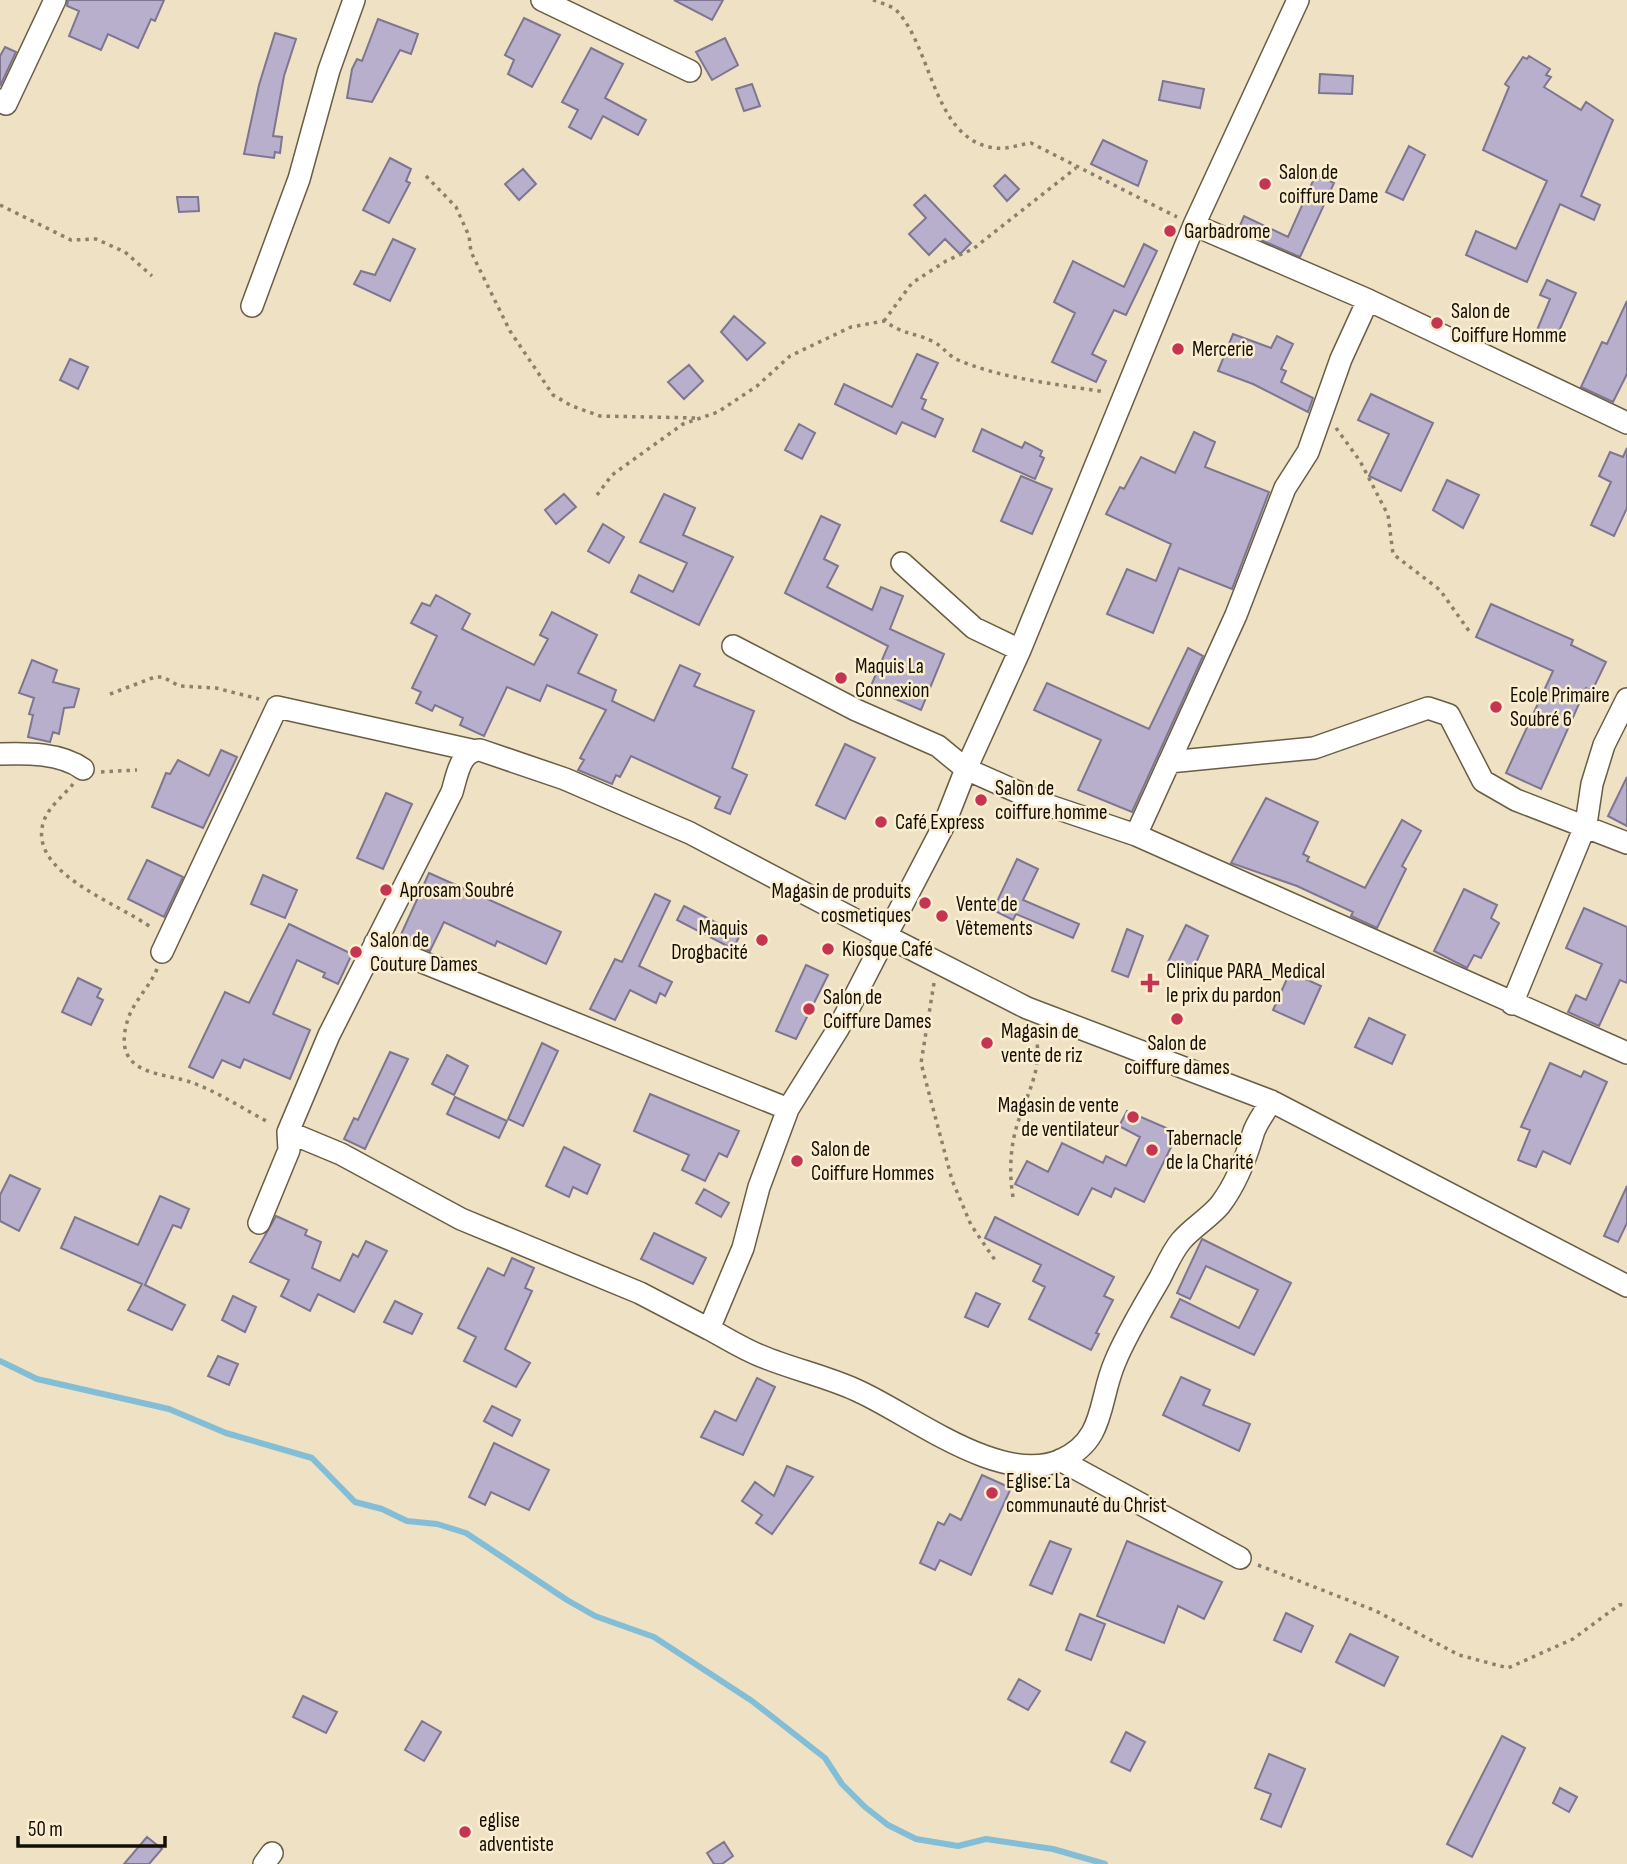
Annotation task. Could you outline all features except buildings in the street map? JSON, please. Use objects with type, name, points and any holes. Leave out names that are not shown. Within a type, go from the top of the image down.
[{"type":"street","points":[[0,100],[6,104],[55,0]]},
{"type":"street","points":[[252,306],[299,179],[329,70],[354,0]]},
{"type":"street","points":[[542,0],[690,71]]},
{"type":"street","points":[[709,1329],[743,1248],[759,1187],[788,1109],[838,1029],[944,825],[966,769],[1020,650],[1194,225],[1298,0]]},
{"type":"street","points":[[1194,225],[1368,300],[1627,424]]},
{"type":"street","points":[[1136,835],[1236,615],[1285,488],[1308,452],[1341,359],[1368,300]]},
{"type":"street","points":[[902,563],[974,628],[1020,650]]},
{"type":"street","points":[[733,646],[856,710],[938,746],[966,769],[1047,804],[1136,835],[1627,1053]]},
{"type":"street","points":[[1512,1004],[1586,824],[1592,784],[1604,745],[1627,699]]},
{"type":"street","points":[[162,952],[277,707],[471,750],[565,779],[690,833],[939,964],[1027,1007],[1271,1101],[1627,1286]]},
{"type":"street","points":[[1170,762],[1314,747],[1428,708],[1449,715],[1483,781],[1516,800],[1586,824],[1627,842]]},
{"type":"street","points":[[259,1223],[289,1150],[288,1132],[329,1035],[452,792],[465,755],[471,750]]},
{"type":"street","points":[[0,754],[56,758],[74,763],[83,769]]},
{"type":"street","points":[[374,943],[788,1109]]},
{"type":"street","points":[[288,1132],[341,1154],[461,1219],[640,1293],[760,1356],[855,1389],[892,1407],[946,1441],[985,1456],[1018,1464],[1045,1464],[1060,1460],[1086,1445],[1094,1432],[1114,1365],[1134,1323],[1181,1241],[1219,1206],[1234,1182],[1252,1146],[1253,1133],[1271,1101]]},
{"type":"street","points":[[1060,1460],[1240,1558]]},
{"type":"path","points":[[873,0],[896,10],[924,58],[950,120],[964,134],[986,147],[1009,149],[1031,144],[1194,225]]},
{"type":"path","points":[[597,495],[612,475],[683,424],[718,412],[757,386],[790,356],[851,327],[884,321],[912,283],[946,261],[973,248],[1076,168]]},
{"type":"path","points":[[426,176],[456,207],[469,236],[471,252],[510,331],[553,395],[572,406],[600,416],[699,418]]},
{"type":"path","points":[[0,205],[71,240],[96,239],[125,252],[152,276]]},
{"type":"path","points":[[884,321],[904,335],[919,335],[941,345],[960,361],[1041,382],[1123,394]]},
{"type":"path","points":[[1325,409],[1360,461],[1388,515],[1394,554],[1440,590],[1469,631]]},
{"type":"path","points":[[110,694],[155,677],[163,677],[179,686],[216,688],[251,695],[277,707]]},
{"type":"path","points":[[137,770],[104,772],[83,769],[46,817],[43,845],[52,864],[67,878],[100,895],[153,930],[162,952],[156,972],[132,1007],[125,1029],[125,1049],[134,1062],[159,1077],[192,1082],[288,1132]]},
{"type":"path","points":[[939,964],[925,1020],[921,1063],[952,1180],[971,1225],[997,1264]]},
{"type":"path","points":[[1013,1197],[1009,1171],[1013,1162],[1014,1138],[1033,1088],[1038,1062],[1037,1041],[1027,1007]]},
{"type":"path","points":[[1240,1558],[1376,1611],[1459,1655],[1508,1668],[1573,1639],[1609,1611],[1627,1604]]},
{"type":"waterway","points":[[0,1361],[37,1379],[169,1409],[226,1433],[312,1458],[355,1502],[382,1509],[407,1521],[437,1524],[466,1533],[567,1600],[595,1616],[654,1637],[752,1701],[825,1758],[842,1784],[865,1807],[888,1825],[916,1839],[958,1846],[986,1839],[1053,1849],[1105,1864]]},
{"type":"place","name":"Salon de coiffure Dame","points":[[1265,184]]},
{"type":"place","name":"Garbadrome","points":[[1170,231]]},
{"type":"place","name":"Salon de Coiffure Homme","points":[[1437,323]]},
{"type":"place","name":"Mercerie","points":[[1178,349]]},
{"type":"place","name":"Maquis La Connexion","points":[[841,678]]},
{"type":"place","name":"Ecole Primaire Soubré 6","points":[[1496,707]]},
{"type":"place","name":"Salon de coiffure homme","points":[[981,800]]},
{"type":"place","name":"Café Express","points":[[881,822]]},
{"type":"place","name":"Aprosam Soubré","points":[[386,890]]},
{"type":"place","name":"Magasin de produits cosmetiques","points":[[925,903]]},
{"type":"place","name":"Vente de Vêtements","points":[[942,916]]},
{"type":"place","name":"Maquis Drogbacité","points":[[762,940]]},
{"type":"place","name":"Kiosque Café","points":[[828,949]]},
{"type":"place","name":"Salon de Couture Dames","points":[[356,952]]},
{"type":"place","name":"Clinique PARA_Medical le prix du pardon","points":[[1150,983]]},
{"type":"place","name":"Salon de Coiffure Dames","points":[[809,1009]]},
{"type":"place","name":"Salon de coiffure dames","points":[[1177,1019]]},
{"type":"place","name":"Magasin de vente de riz","points":[[987,1043]]},
{"type":"place","name":"Magasin de vente de ventilateur","points":[[1133,1117]]},
{"type":"place","name":"Tabernacle de la Charité","points":[[1152,1150]]},
{"type":"place","name":"Salon de Coiffure Hommes","points":[[797,1161]]},
{"type":"place","name":"Eglise: La communauté du Christ","points":[[992,1493]]},
{"type":"place","name":"eglise adventiste","points":[[465,1832]]}]
